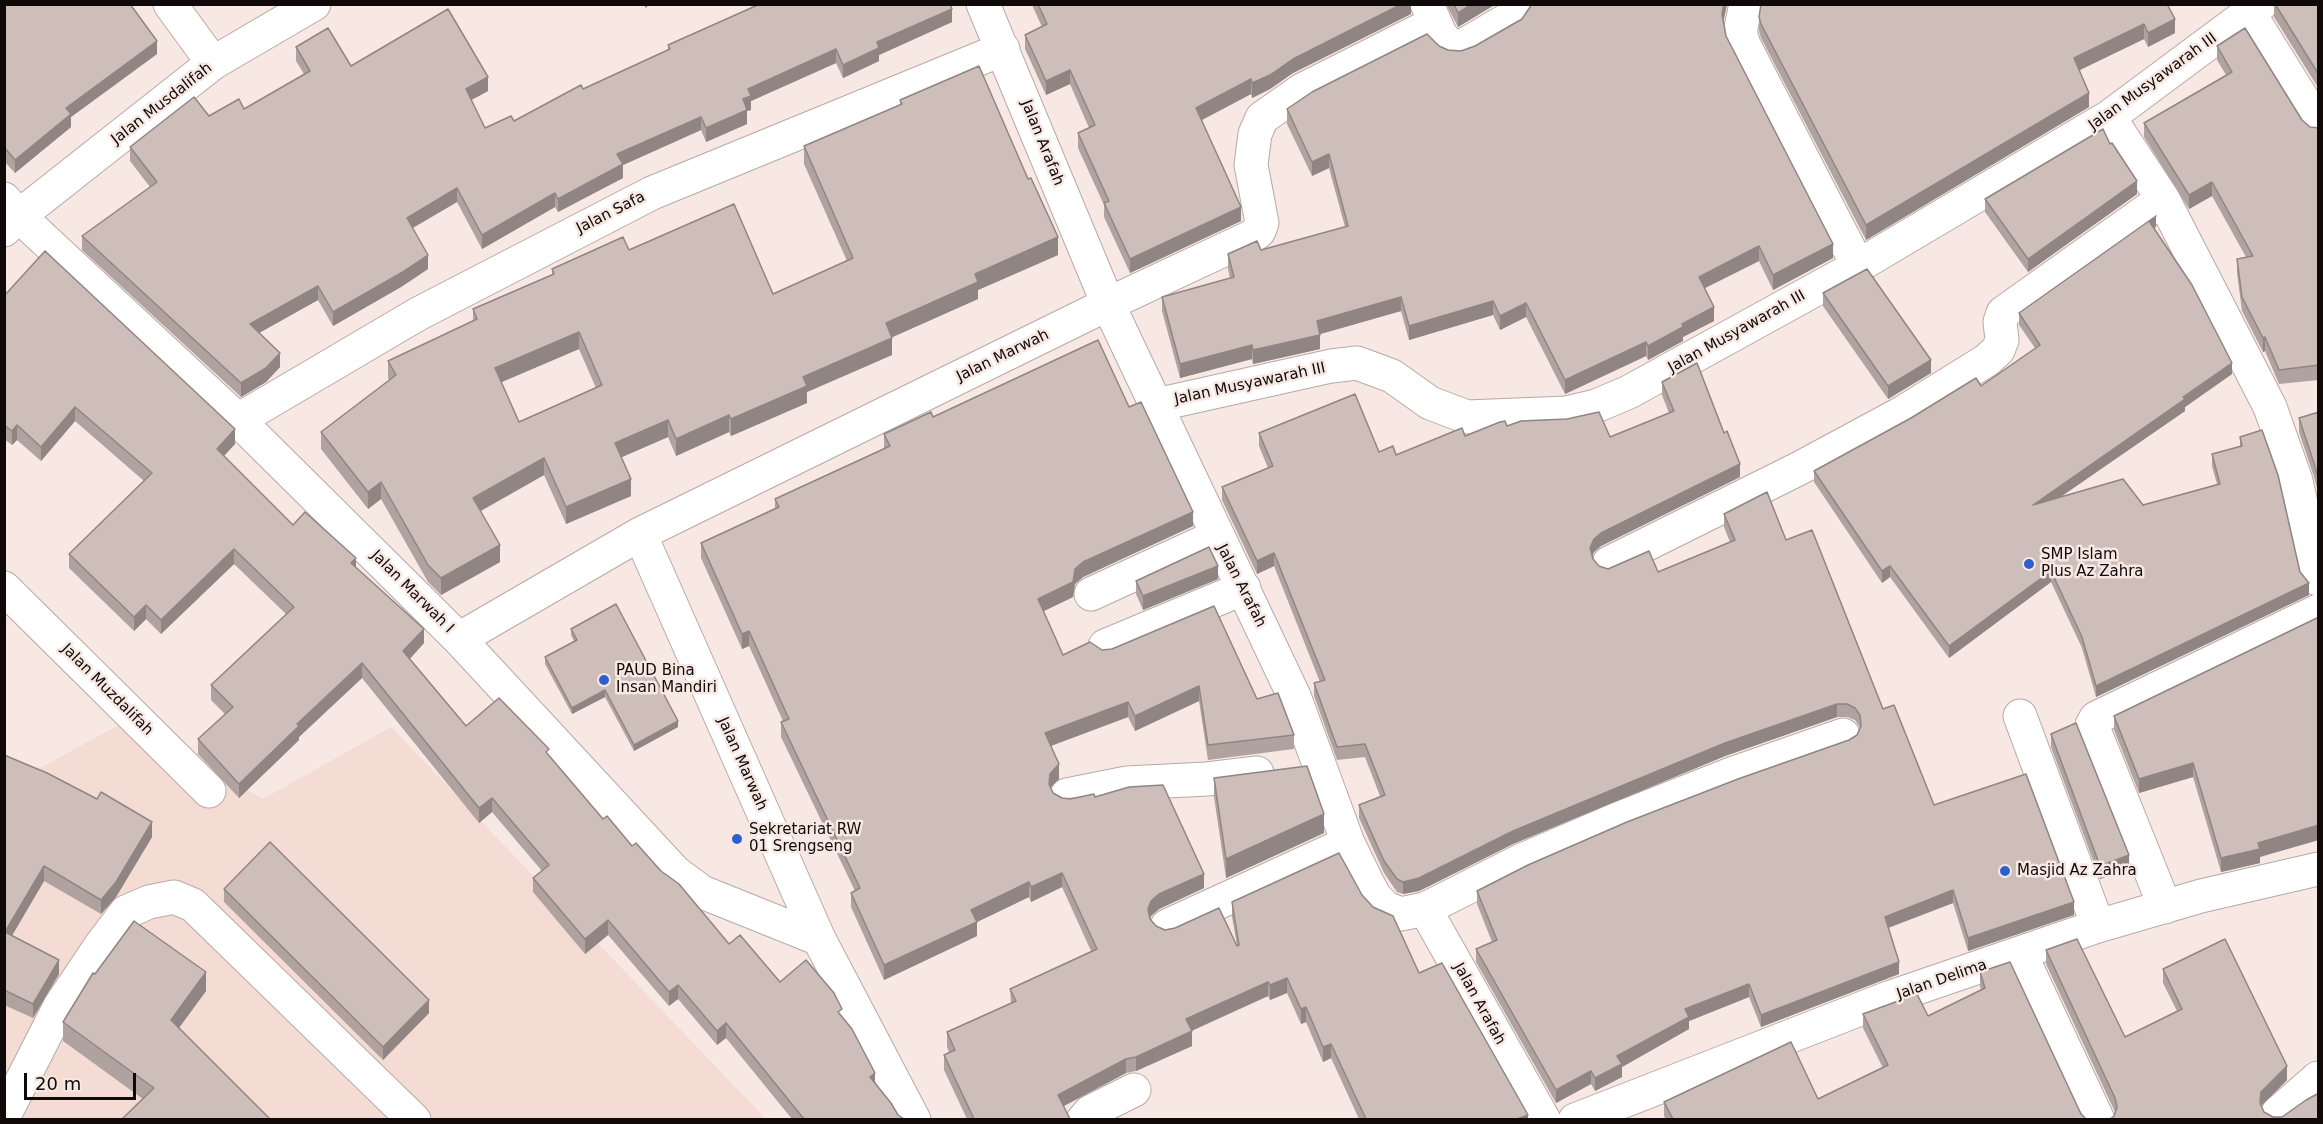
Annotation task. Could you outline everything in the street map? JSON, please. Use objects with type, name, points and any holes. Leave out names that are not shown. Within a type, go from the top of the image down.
[{"type":"street","points":[[170,4],[213,63]]},
{"type":"street","name":"Jalan Musdalifah","points":[[9,215],[213,63],[314,4]]},
{"type":"street","name":"Jalan Arafah","points":[[983,4],[1108,304],[1216,536],[1244,588],[1294,696],[1348,843],[1375,897],[1386,908],[1401,914],[1425,909],[1544,1119]]},
{"type":"street","points":[[1436,23],[1456,47],[1466,44],[1512,16],[1516,9],[1515,4]]},
{"type":"street","points":[[1746,4],[1740,32],[1744,45],[1858,266]]},
{"type":"street","points":[[2245,11],[2319,124]]},
{"type":"street","name":"Jalan Musyawarah III","points":[[1156,405],[1331,366],[1357,363],[1392,376],[1430,403],[1467,417],[1566,413],[1596,406],[1629,392],[1858,266],[2109,117],[2245,11]]},
{"type":"street","name":"Jalan Marwah","points":[[459,639],[640,534],[1108,304],[1251,237],[1259,231],[1262,223],[1251,165],[1254,134],[1262,118],[1302,90],[1436,23]]},
{"type":"street","name":"Jalan Safa","points":[[238,420],[418,314],[652,193],[1003,49]]},
{"type":"street","points":[[2109,117],[2163,199],[2260,388],[2283,439],[2296,481],[2319,579]]},
{"type":"street","points":[[1609,563],[1800,468],[1902,413],[1987,360],[1998,350],[2002,340],[2000,322],[2003,313],[2163,199]]},
{"type":"street","name":"Jalan Marwah I","points":[[9,215],[238,420],[459,639],[675,872],[702,892],[819,939]]},
{"type":"street","name":"Jalan Marwah","points":[[640,534],[819,939],[914,1119]]},
{"type":"street","points":[[1091,594],[1216,536]]},
{"type":"street","name":"Jalan Muzdalifah","points":[[4,588],[209,791]]},
{"type":"street","points":[[1105,646],[1244,588]]},
{"type":"street","points":[[2165,907],[2092,725],[2097,718],[2319,611]]},
{"type":"street","points":[[2020,716],[2098,926]]},
{"type":"street","points":[[1425,909],[1520,861],[1620,818],[1731,774],[1843,735]]},
{"type":"street","points":[[1067,795],[1127,783],[1207,779],[1319,765]]},
{"type":"street","points":[[1167,926],[1348,843]]},
{"type":"street","name":"Jalan Delima","points":[[1593,1117],[1891,997],[2098,926],[2201,896],[2319,869]]},
{"type":"street","points":[[4,1116],[60,1006],[126,912],[149,902],[174,897],[193,905],[414,1119]]},
{"type":"street","points":[[2019,953],[2098,1119]]},
{"type":"street","points":[[2278,1113],[2319,1078]]},
{"type":"street","points":[[1083,1119],[1090,1112],[1134,1090]]},
{"type":"shaded area","points":[[128,720],[263,799],[391,727],[766,1119],[5,1120],[5,787]]},
{"type":"building","points":[[4,4],[130,4],[157,41],[66,108],[71,114],[15,160],[4,147]]},
{"type":"building","points":[[760,4],[950,4],[952,9],[877,42],[879,48],[843,65],[836,49],[748,89],[751,96],[743,99],[747,110],[706,128],[701,117],[617,154],[623,164],[558,199],[555,193],[482,235],[457,188],[407,218],[428,255],[401,273],[333,312],[318,286],[250,324],[280,353],[266,368],[241,383],[82,236],[157,182],[130,147],[194,97],[209,116],[239,99],[244,109],[310,71],[296,47],[328,28],[351,66],[448,9],[488,77],[466,89],[485,128],[511,116],[514,121],[581,85],[583,89],[670,49],[668,45]]},
{"type":"building","points":[[1038,4],[1402,4],[1293,59],[1270,75],[1252,83],[1251,79],[1196,108],[1241,207],[1130,259],[1104,203],[1109,201],[1078,133],[1095,125],[1070,70],[1046,81],[1025,35],[1047,24]]},
{"type":"building","points":[[1454,4],[1472,4],[1458,13]]},
{"type":"building","points":[[1532,4],[1724,4],[1722,14],[1726,36],[1833,244],[1773,275],[1759,246],[1699,277],[1714,307],[1648,346],[1646,342],[1565,380],[1526,303],[1500,316],[1493,301],[1409,326],[1401,297],[1317,321],[1320,335],[1253,350],[1252,345],[1180,364],[1162,297],[1234,277],[1228,254],[1257,241],[1261,250],[1348,226],[1329,154],[1312,162],[1287,109],[1312,92],[1427,34],[1439,46],[1448,50],[1461,51],[1475,46],[1522,19]]},
{"type":"building","points":[[1761,4],[2167,4],[2175,19],[2148,33],[2144,24],[2074,58],[2089,93],[1866,225],[1761,24],[1759,17]]},
{"type":"building","points":[[2275,4],[2319,4],[2319,75]]},
{"type":"building","points":[[2245,28],[2302,120],[2310,127],[2319,128],[2319,365],[2279,370],[2265,337],[2263,338],[2242,297],[2237,259],[2253,256],[2212,182],[2189,195],[2144,123],[2232,72],[2217,46]]},
{"type":"building","points":[[979,66],[1028,179],[1031,178],[1058,237],[975,274],[978,282],[886,323],[892,338],[803,377],[807,386],[731,419],[729,415],[676,439],[668,420],[615,443],[631,479],[566,507],[544,458],[473,498],[500,545],[441,578],[428,565],[381,482],[368,492],[321,432],[396,375],[388,361],[477,319],[473,309],[554,274],[552,269],[623,237],[629,250],[734,204],[773,294],[853,258],[804,146],[902,104],[900,100]],"holes":[[[579,332],[602,385],[519,422],[495,368]]]},
{"type":"building","points":[[2103,129],[2110,144],[2112,143],[2137,181],[2028,259],[1985,199]]},
{"type":"building","points":[[2156,216],[2149,221],[2192,285],[2232,363],[2183,397],[2185,399],[2033,505],[2123,479],[2143,505],[2220,484],[2212,454],[2242,446],[2240,437],[2262,430],[2278,475],[2300,572],[2309,583],[2096,686],[2082,637],[2051,571],[1949,646],[1890,566],[1882,571],[1814,471],[1911,418],[1976,378],[1981,386],[2040,345],[2019,313]]},
{"type":"building","points":[[45,251],[235,429],[217,449],[293,525],[305,512],[356,558],[351,563],[424,629],[403,651],[466,726],[499,698],[549,749],[546,752],[603,819],[607,816],[632,846],[636,843],[661,871],[679,884],[729,944],[740,935],[780,982],[806,960],[834,993],[842,1009],[838,1012],[852,1029],[875,1073],[870,1077],[898,1115],[904,1119],[804,1119],[726,1023],[717,1031],[678,985],[669,992],[608,920],[585,939],[533,878],[549,865],[492,798],[479,808],[362,663],[297,724],[299,726],[239,784],[198,739],[233,707],[211,685],[294,607],[234,549],[161,620],[146,605],[134,617],[69,554],[152,473],[75,407],[41,447],[17,425],[12,431],[4,425],[4,296]]},
{"type":"building","points":[[1867,269],[1931,360],[1888,386],[1823,293]]},
{"type":"building","points":[[1098,340],[1129,407],[1141,402],[1193,512],[1083,562],[1075,569],[1073,582],[1038,599],[1063,655],[1090,642],[1102,650],[1112,649],[1214,606],[1257,699],[1278,693],[1294,735],[1208,745],[1199,686],[1135,716],[1128,702],[1045,733],[1059,764],[1050,774],[1049,784],[1053,793],[1070,799],[1094,794],[1095,797],[1129,787],[1163,785],[1204,874],[1159,894],[1151,901],[1148,909],[1150,919],[1156,926],[1165,930],[1175,928],[1219,908],[1237,946],[1239,945],[1232,902],[1339,853],[1362,895],[1373,907],[1393,916],[1419,973],[1442,963],[1528,1115],[1517,1119],[1366,1119],[1331,1044],[1323,1047],[1306,1007],[1301,1009],[1287,978],[1270,985],[1268,982],[1186,1019],[1192,1031],[1136,1057],[1126,1059],[1058,1095],[1070,1119],[974,1119],[944,1055],[955,1050],[947,1032],[1016,1001],[1010,989],[1097,949],[1062,873],[1031,887],[1029,882],[971,910],[977,922],[884,965],[851,893],[860,888],[781,722],[789,719],[749,631],[742,634],[701,543],[779,507],[775,499],[890,446],[884,434],[931,412],[933,417]]},
{"type":"building","points":[[1697,363],[1724,433],[1727,431],[1740,464],[1601,533],[1594,539],[1590,548],[1593,559],[1599,566],[1608,569],[1649,551],[1658,572],[1735,540],[1724,514],[1767,492],[1786,540],[1812,530],[1883,709],[1894,705],[1934,805],[2026,774],[2074,902],[1968,938],[1953,890],[1885,917],[1899,962],[1761,1015],[1749,984],[1685,1009],[1689,1017],[1617,1056],[1622,1064],[1595,1078],[1591,1071],[1556,1090],[1476,949],[1497,940],[1477,891],[1528,865],[1627,822],[1738,779],[1849,740],[1857,735],[1861,726],[1860,715],[1855,708],[1847,704],[1837,704],[1725,743],[1513,831],[1419,878],[1403,882],[1397,879],[1384,861],[1359,805],[1385,795],[1365,744],[1337,747],[1314,683],[1325,680],[1274,553],[1257,561],[1222,487],[1273,466],[1259,433],[1355,394],[1379,452],[1393,446],[1396,455],[1462,428],[1465,436],[1505,421],[1507,426],[1521,421],[1567,419],[1599,412],[1610,437],[1674,411],[1662,382]]},
{"type":"building","points":[[2319,412],[2319,481],[2299,418]]},
{"type":"building","points":[[1209,547],[1218,566],[1143,596],[1136,581]]},
{"type":"building","name":"PAUD Bina Insan Mandiri","points":[[616,604],[678,721],[634,745],[605,690],[572,708],[545,657],[577,640],[571,629]]},
{"type":"building","points":[[2319,617],[2319,825],[2258,843],[2260,849],[2221,858],[2193,763],[2139,779],[2114,716]]},
{"type":"building","points":[[2076,723],[2129,855],[2100,866],[2051,734]]},
{"type":"building","points":[[4,755],[47,773],[97,799],[101,792],[152,822],[116,882],[101,900],[44,866],[5,932],[59,960],[33,1004],[4,990]]},
{"type":"building","points":[[1307,766],[1324,814],[1226,859],[1214,778]]},
{"type":"building","points":[[270,842],[429,1000],[383,1047],[224,889]]},
{"type":"building","points":[[134,921],[206,972],[171,1020],[270,1119],[122,1119],[154,1088],[63,1022],[93,973],[95,974]]},
{"type":"building","points":[[2077,939],[2125,1037],[2182,1009],[2163,969],[2225,939],[2287,1066],[2261,1092],[2260,1103],[2264,1112],[2273,1117],[2282,1117],[2319,1093],[2319,1119],[2110,1119],[2114,1116],[2117,1107],[2115,1098],[2046,950]]},
{"type":"building","points":[[2010,962],[2081,1114],[2086,1119],[1673,1119],[1664,1102],[1791,1042],[1818,1099],[1888,1065],[1863,1014],[1917,994],[1928,1016],[1985,988],[1980,972]]},
{"type":"place","name":"SMP Islam Plus Az Zahra","points":[[2029,564]]},
{"type":"place","name":"PAUD Bina Insan Mandiri","points":[[604,680]]},
{"type":"place","name":"Sekretariat RW 01 Srengseng","points":[[737,839]]},
{"type":"place","name":"Masjid Az Zahra","points":[[2005,871]]}]
